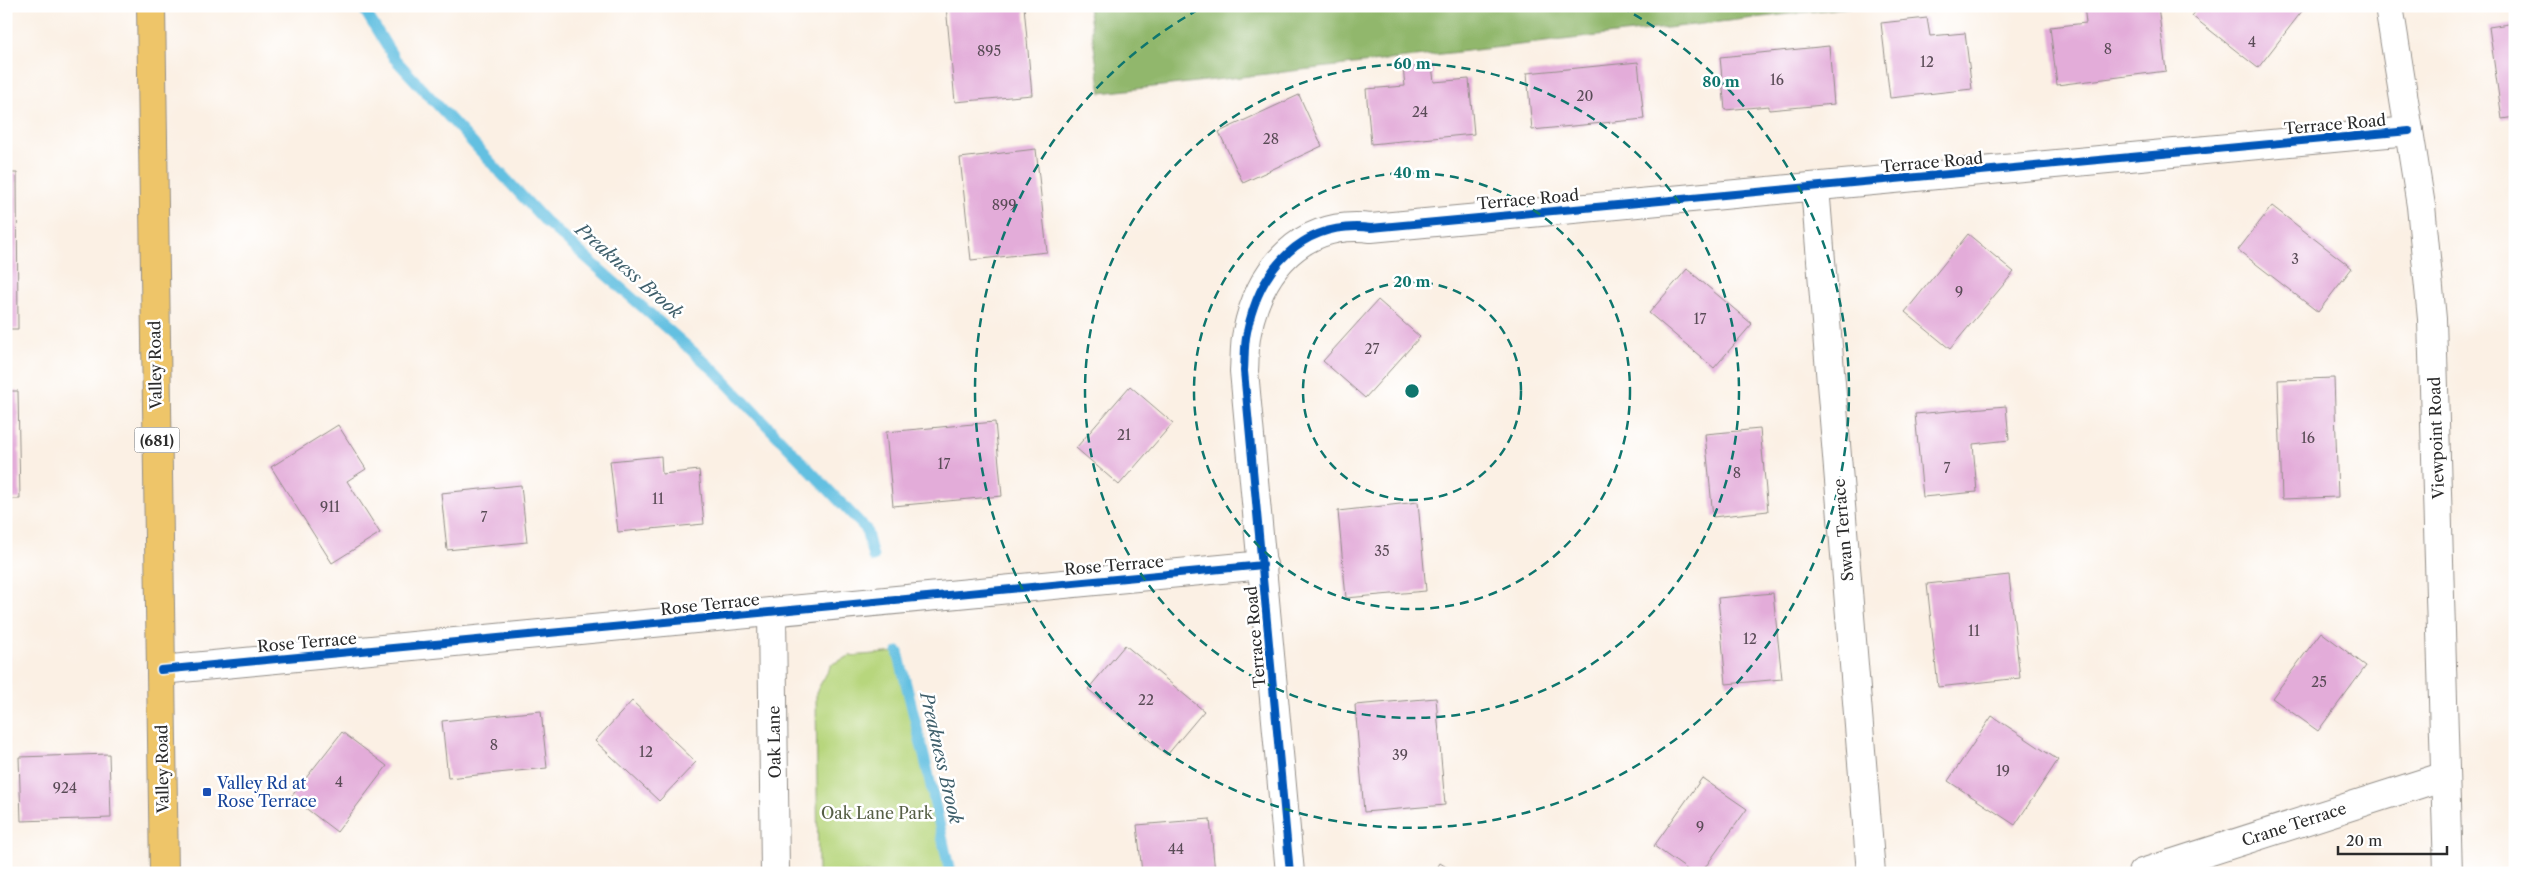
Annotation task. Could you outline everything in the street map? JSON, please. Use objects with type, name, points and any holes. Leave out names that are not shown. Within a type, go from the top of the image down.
[{"type":"main road","name":"Valley Road","points":[[151,6],[164,873]]},
{"type":"street","name":"Viewpoint Road","points":[[2389,6],[2421,206],[2432,319],[2448,873]]},
{"type":"street","name":"Terrace Road","points":[[1290,873],[1244,371],[1247,333],[1262,290],[1275,268],[1297,245],[1324,230],[1352,226],[1372,228],[2409,131]]},
{"type":"street","name":"Swan Terrace","points":[[1815,187],[1871,873]]},
{"type":"street","name":"Rose Terrace","points":[[161,670],[1263,565]]},
{"type":"street","name":"Oak Lane","points":[[772,612],[775,873]]},
{"type":"street","name":"Crane Terrace","points":[[2142,873],[2445,776]]},
{"type":"green space","points":[[1088,6],[1859,6],[1101,93]]},
{"type":"green space","name":"Oak Lane Park","points":[[898,652],[927,768],[950,873],[818,873],[816,692],[832,664],[850,656]]},
{"type":"building","points":[[6,6],[9,6],[10,52],[6,52]]},
{"type":"building","points":[[946,6],[1024,6],[1032,95],[955,102]]},
{"type":"building","points":[[2084,6],[2158,6],[2166,71],[2057,85],[2050,27],[2086,23]]},
{"type":"building","points":[[2200,6],[2306,6],[2258,68],[2192,16]]},
{"type":"building","points":[[1927,18],[1930,36],[1965,33],[1972,89],[1890,98],[1881,23]]},
{"type":"building","points":[[2515,23],[2515,117],[2502,119],[2489,27]]},
{"type":"building","points":[[1829,46],[1834,104],[1769,110],[1769,106],[1725,110],[1720,57]]},
{"type":"building","points":[[1638,62],[1644,119],[1532,130],[1527,73]]},
{"type":"building","points":[[1432,65],[1434,82],[1469,79],[1474,134],[1371,144],[1366,89],[1405,86],[1403,68]]},
{"type":"building","points":[[1299,95],[1322,146],[1243,183],[1219,132]]},
{"type":"building","points":[[1036,149],[1047,252],[971,260],[960,158]]},
{"type":"building","points":[[6,173],[17,173],[18,329],[6,329]]},
{"type":"building","points":[[2272,206],[2352,268],[2318,312],[2238,250]]},
{"type":"building","points":[[1968,234],[2014,272],[1950,349],[1905,312]]},
{"type":"building","points":[[1687,269],[1752,324],[1714,368],[1649,313]]},
{"type":"building","points":[[1378,300],[1420,337],[1365,398],[1323,361]]},
{"type":"building","points":[[2334,378],[2338,497],[2282,499],[2278,380]]},
{"type":"building","points":[[1130,386],[1173,423],[1119,485],[1076,448]]},
{"type":"building","points":[[6,391],[18,391],[20,499],[6,499]]},
{"type":"building","points":[[2006,406],[2009,440],[1973,444],[1977,492],[1923,497],[1915,414]]},
{"type":"building","points":[[995,422],[1002,496],[893,506],[886,432]]},
{"type":"building","points":[[338,425],[366,469],[347,481],[380,533],[332,563],[271,467]]},
{"type":"building","points":[[1760,429],[1768,511],[1713,517],[1705,434]]},
{"type":"building","points":[[661,456],[662,474],[699,470],[704,524],[618,532],[610,461]]},
{"type":"building","points":[[521,485],[527,542],[447,550],[441,493]]},
{"type":"building","points":[[1418,502],[1426,591],[1346,598],[1338,511]]},
{"type":"building","points":[[6,571],[8,571],[10,684],[6,684]]},
{"type":"building","points":[[2009,575],[2020,678],[1938,687],[1927,584]]},
{"type":"building","points":[[1773,593],[1782,679],[1726,684],[1718,598]]},
{"type":"building","points":[[2321,632],[2366,666],[2318,731],[2272,698]]},
{"type":"building","points":[[1125,645],[1204,711],[1167,755],[1088,689]]},
{"type":"building","points":[[1436,698],[1445,805],[1364,812],[1355,705]]},
{"type":"building","points":[[632,701],[696,762],[659,801],[595,741]]},
{"type":"building","points":[[541,711],[547,768],[448,778],[442,721]]},
{"type":"building","points":[[1992,716],[2058,760],[2015,825],[1948,781]]},
{"type":"building","points":[[342,732],[387,766],[337,832],[291,797]]},
{"type":"building","points":[[109,754],[111,818],[21,821],[19,757]]},
{"type":"building","points":[[1702,778],[1747,809],[1701,873],[1692,873],[1654,846]]},
{"type":"building","points":[[1210,819],[1215,873],[1142,873],[1137,825]]},
{"type":"building","points":[[1440,863],[1456,873],[1434,873]]},
{"type":"waterway","name":"Preakness Brook","points":[[362,6],[394,58],[546,222],[715,371],[866,529],[873,557]]},
{"type":"waterway","name":"Preakness Brook","points":[[898,652],[927,768],[950,873]]},
{"type":"cycle path","points":[[1290,873],[1244,371],[1247,332],[1253,309],[1262,288],[1274,269],[1288,253],[1305,241],[1324,232],[1346,228],[1371,228],[2409,131]]},
{"type":"cycle path","points":[[161,670],[1263,565]]},
{"type":"place","name":"Valley Rd at Rose Terrace","points":[[207,792]]}]
